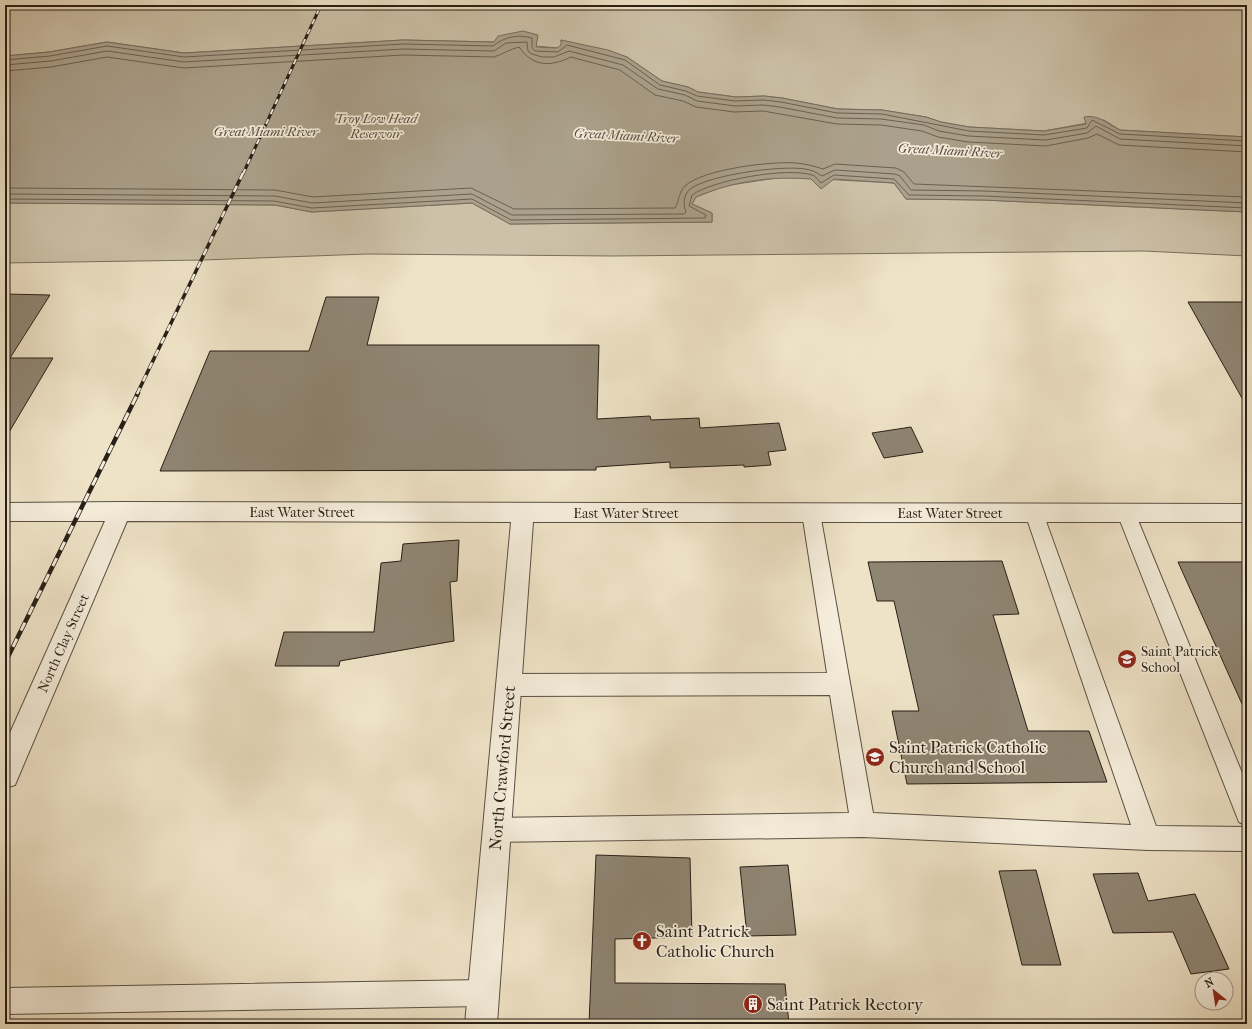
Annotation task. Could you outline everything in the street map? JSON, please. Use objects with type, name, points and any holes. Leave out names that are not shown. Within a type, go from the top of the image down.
[{"type":"street","name":"North Clay Street","points":[[5,775],[121,511]]},
{"type":"street","name":"East Water Street","points":[[5,512],[1247,513]]},
{"type":"street","name":"North Crawford Street","points":[[481,1024],[523,513]]},
{"type":"lane","points":[[811,513],[862,825]]},
{"type":"lane","points":[[1034,513],[1148,838]]},
{"type":"lane","points":[[1126,513],[1247,814]]},
{"type":"lane","points":[[508,684],[839,684]]},
{"type":"lane","points":[[497,830],[862,825],[1148,838],[1247,839]]},
{"type":"lane","points":[[5,1001],[483,993]]},
{"type":"shaded area","points":[[5,5],[1247,5],[1247,137],[1120,130],[1104,120],[1044,131],[969,127],[941,122],[926,117],[882,110],[838,109],[782,98],[764,96],[736,97],[698,92],[688,87],[662,81],[627,57],[561,40],[562,46],[557,48],[494,42],[403,40],[184,53],[107,42],[49,52],[5,56]]},
{"type":"shaded area","points":[[783,177],[894,183],[906,199],[983,200],[1247,212],[1247,256],[1144,251],[613,256],[367,254],[203,260],[5,263],[5,203],[275,205],[312,212],[472,203],[510,224],[712,222],[712,213],[692,204],[696,197],[724,186]]},
{"type":"water","points":[[523,31],[538,35],[536,47],[557,48],[561,45],[561,40],[608,50],[627,57],[662,81],[688,87],[698,92],[736,97],[764,96],[782,98],[838,109],[882,110],[926,117],[941,122],[969,127],[1044,131],[1086,124],[1084,117],[1089,116],[1099,118],[1120,130],[1247,137],[1247,212],[983,200],[906,199],[894,183],[834,179],[821,189],[811,179],[796,178],[767,179],[738,183],[696,197],[692,204],[712,213],[712,222],[510,224],[472,203],[312,212],[275,205],[5,203],[5,56],[49,52],[107,42],[184,53],[403,40],[494,42],[498,36]]},
{"type":"building","points":[[5,294],[50,295],[10,358],[53,358],[5,439]]},
{"type":"building","points":[[326,297],[379,297],[367,345],[599,345],[597,419],[650,416],[651,420],[699,418],[700,428],[779,423],[786,450],[768,452],[771,465],[744,467],[744,465],[670,468],[670,462],[596,467],[596,470],[160,471],[210,351],[309,351]]},
{"type":"building","points":[[1188,302],[1247,302],[1247,407]]},
{"type":"building","points":[[911,427],[923,452],[884,458],[872,433]]},
{"type":"building","points":[[459,540],[457,581],[450,582],[454,641],[340,661],[339,666],[275,666],[284,632],[374,632],[381,563],[401,561],[403,544]]},
{"type":"building","points":[[1002,561],[1019,614],[993,615],[1028,731],[1089,731],[1107,782],[907,784],[892,711],[919,711],[894,601],[877,601],[868,562]]},
{"type":"building","points":[[1178,562],[1247,562],[1247,715]]},
{"type":"building","name":"Saint Patrick Catholic Church","points":[[596,855],[690,858],[692,937],[615,939],[615,983],[785,984],[789,1024],[589,1024]]},
{"type":"building","points":[[788,865],[796,935],[747,936],[740,867]]},
{"type":"building","points":[[1036,870],[1061,965],[1022,965],[999,871]]},
{"type":"building","points":[[1138,873],[1148,901],[1195,894],[1229,969],[1194,971],[1194,974],[1191,974],[1173,932],[1113,933],[1093,874]]},
{"type":"railway","points":[[243,174],[321,5]]},
{"type":"railway","points":[[137,394],[243,173]]},
{"type":"railway","points":[[5,663],[138,393]]},
{"type":"place","name":"Saint Patrick School","points":[[1127,659]]},
{"type":"place","name":"Saint Patrick Catholic Church and School","points":[[875,757]]},
{"type":"place","name":"Saint Patrick Catholic Church","points":[[642,941]]},
{"type":"place","name":"Saint Patrick Rectory","points":[[753,1004]]},
{"type":"water label","name":"Troy Low Head Reservoir","points":[[376,126]]},
{"type":"water label","name":"Great Miami River","points":[[266,131]]},
{"type":"water label","name":"Great Miami River","points":[[626,135]]},
{"type":"water label","name":"Great Miami River","points":[[950,150]]}]
